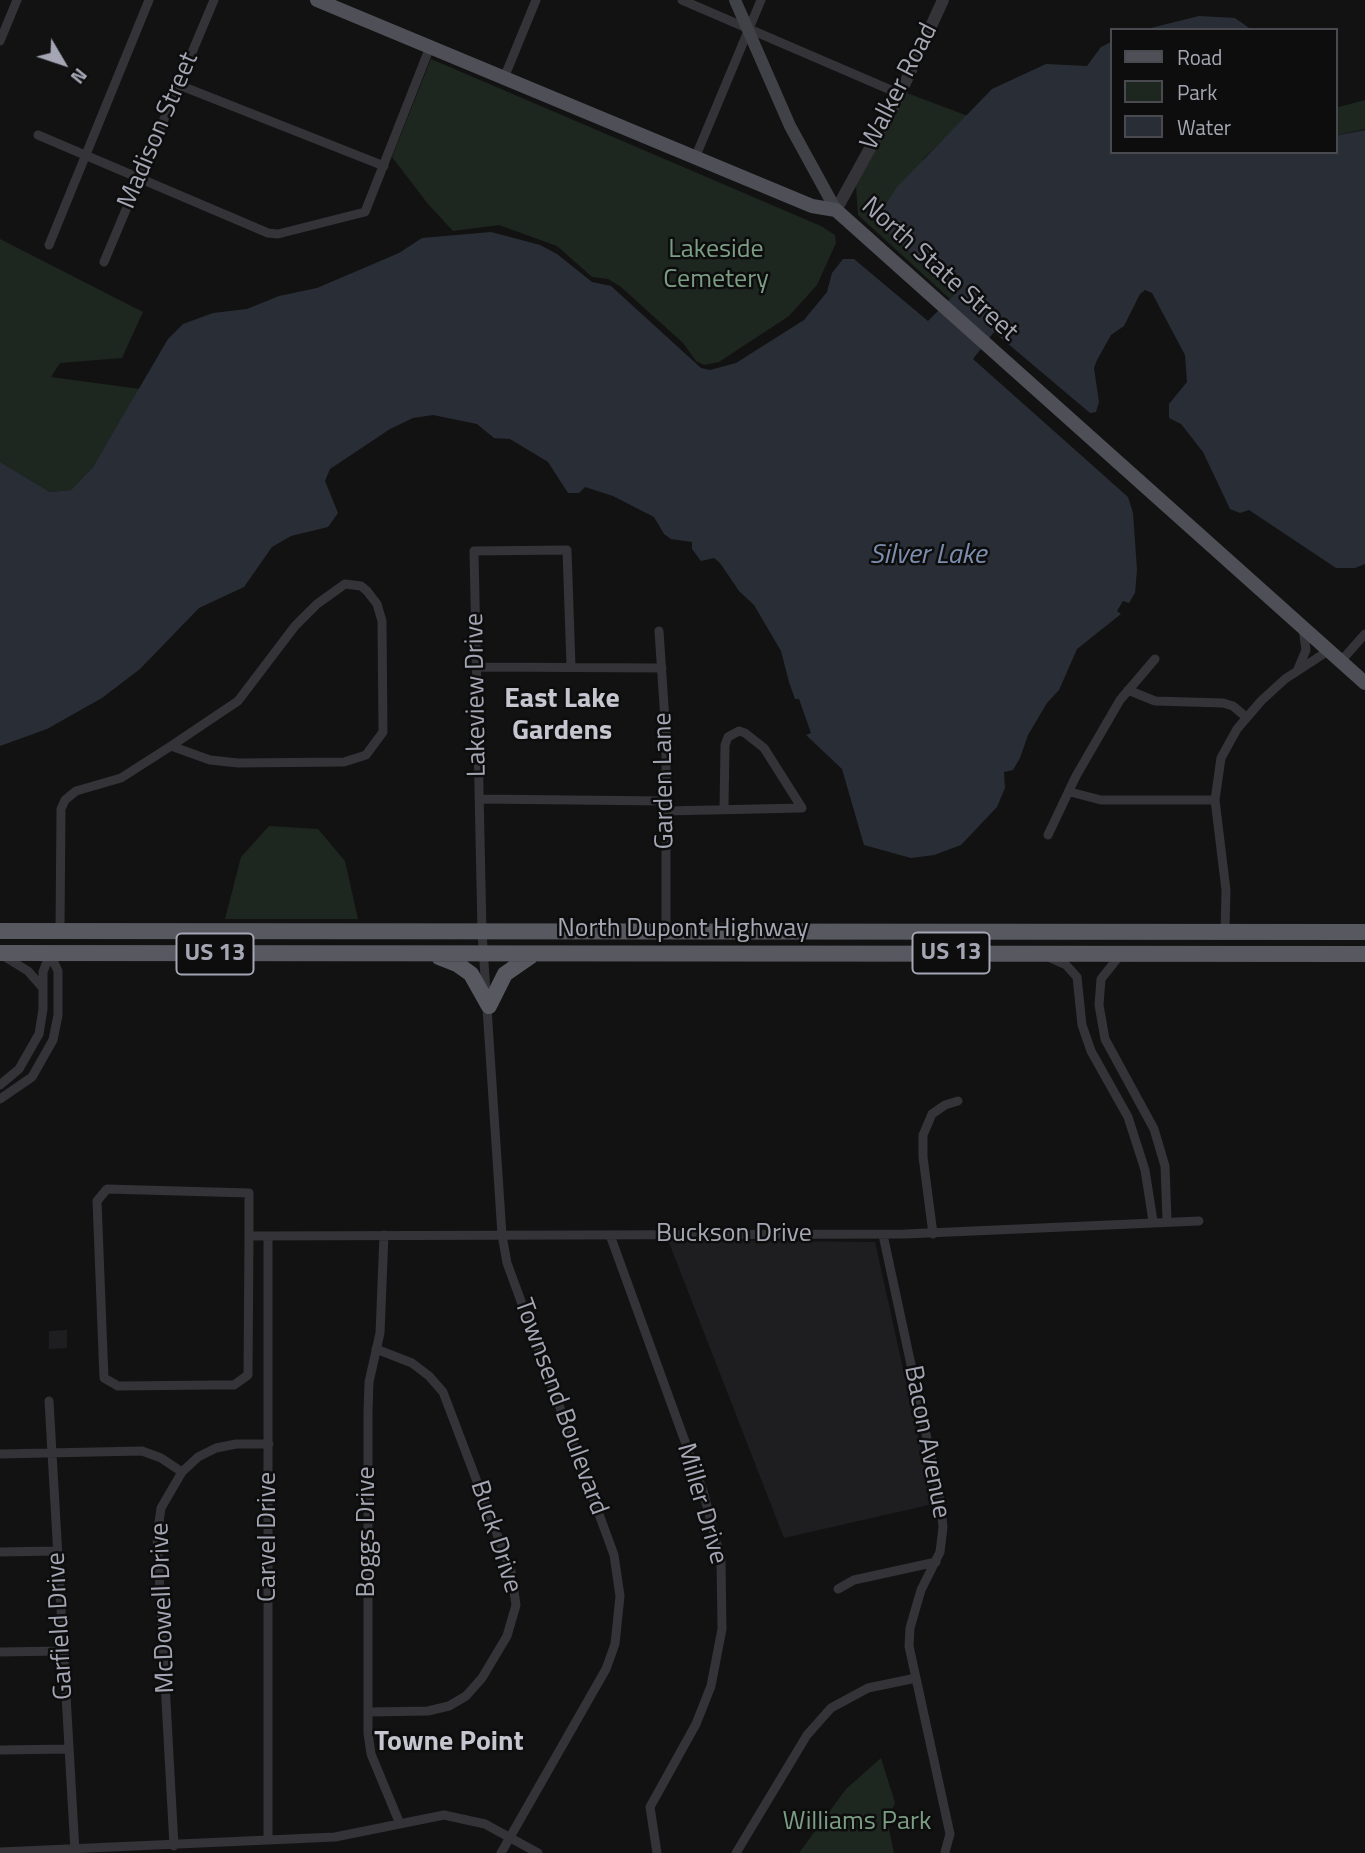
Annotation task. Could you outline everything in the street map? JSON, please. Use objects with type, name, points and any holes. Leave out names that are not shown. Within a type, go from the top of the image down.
[{"type":"highway","name":"North Dupont Highway","points":[[0,930],[1365,932]]},
{"type":"highway","points":[[0,953],[44,942],[60,930]]},
{"type":"highway","points":[[50,954],[62,941],[86,930]]},
{"type":"highway","points":[[1182,953],[1216,942],[1225,931]]},
{"type":"highway","points":[[982,953],[983,946],[992,939],[1026,939],[1040,933]]},
{"type":"highway","name":"North Dupont Highway","points":[[0,953],[1365,954]]},
{"type":"highway","points":[[430,954],[457,964],[471,974],[489,1006]]},
{"type":"highway","points":[[489,1006],[505,974],[513,966],[536,954]]},
{"type":"main road","name":"North State Street","points":[[317,0],[812,206],[836,210],[1365,683]]},
{"type":"main road","points":[[736,0],[790,126],[836,210]]},
{"type":"street","points":[[0,41],[17,0]]},
{"type":"street","points":[[49,245],[149,0]]},
{"type":"street","name":"Madison Street","points":[[104,262],[214,0]]},
{"type":"street","points":[[504,78],[536,0]]},
{"type":"street","points":[[682,0],[900,94]]},
{"type":"street","points":[[695,158],[761,0]]},
{"type":"street","name":"Walker Road","points":[[836,210],[900,94],[943,0]]},
{"type":"street","points":[[38,135],[268,233],[278,234],[362,214],[368,207],[430,47]]},
{"type":"street","points":[[179,85],[384,166]]},
{"type":"street","name":"Lakeview Drive","points":[[482,932],[474,551],[567,550],[571,666]]},
{"type":"street","points":[[60,930],[61,809],[65,800],[75,791],[121,778],[171,746],[215,720],[238,701],[295,626],[334,591],[345,584],[354,584],[374,598],[382,621],[384,724],[379,741],[366,755],[344,762],[239,763],[210,760],[171,746]]},
{"type":"street","points":[[1298,670],[1306,650],[1303,628]]},
{"type":"street","name":"Garden Lane","points":[[659,631],[666,801],[666,932]]},
{"type":"street","points":[[1341,661],[1365,634]]},
{"type":"street","points":[[1225,931],[1226,890],[1215,800],[1221,758],[1246,717],[1298,670],[1328,650]]},
{"type":"street","points":[[1048,835],[1128,690],[1155,659]]},
{"type":"street","points":[[476,667],[662,668]]},
{"type":"street","points":[[1128,690],[1155,701],[1223,702],[1233,706],[1246,717]]},
{"type":"street","points":[[666,811],[802,808],[764,748],[739,731],[728,737],[724,745],[724,809]]},
{"type":"street","points":[[1070,792],[1101,800],[1215,800]]},
{"type":"street","points":[[479,799],[666,801]]},
{"type":"street","name":"Townsend Boulevard","points":[[482,932],[489,1006],[502,1235],[507,1263],[614,1555],[620,1596],[615,1644],[606,1670],[501,1853]]},
{"type":"street","points":[[1037,952],[1066,965],[1077,977],[1082,1025],[1091,1051],[1123,1109],[1145,1170],[1153,1221]]},
{"type":"street","points":[[0,953],[28,971],[43,988]]},
{"type":"street","points":[[1121,953],[1101,979],[1099,1006],[1105,1039],[1154,1129],[1165,1166],[1167,1220]]},
{"type":"street","points":[[0,1085],[19,1069],[35,1044],[43,1016],[43,972],[50,954]]},
{"type":"street","points":[[0,1099],[32,1077],[53,1040],[58,1015],[58,971],[50,954]]},
{"type":"street","points":[[1123,1109],[1139,1100]]},
{"type":"street","points":[[933,1234],[923,1157],[923,1135],[932,1114],[945,1105],[958,1101]]},
{"type":"street","points":[[107,1189],[249,1193],[249,1236],[247,1376],[234,1385],[118,1386],[104,1378],[97,1201],[107,1189]]},
{"type":"street","name":"Buckson Drive","points":[[249,1236],[883,1235],[1167,1220],[1199,1221]]},
{"type":"street","name":"Boggs Drive","points":[[384,1235],[380,1334],[369,1382],[368,1412],[369,1746],[400,1824]]},
{"type":"street","name":"Miller Drive","points":[[610,1235],[703,1491],[721,1560],[722,1629],[711,1686],[696,1724],[650,1807],[657,1853]]},
{"type":"street","name":"Bacon Avenue","points":[[883,1235],[940,1499],[943,1527],[936,1562],[921,1590],[910,1628],[909,1646],[950,1834],[945,1852]]},
{"type":"street","name":"Carvel Drive","points":[[268,1236],[268,1839]]},
{"type":"street","points":[[249,1339],[267,1342]]},
{"type":"street","name":"Buck Drive","points":[[369,1712],[428,1711],[449,1706],[466,1696],[482,1678],[507,1636],[516,1605],[511,1571],[443,1392],[429,1376],[412,1363],[376,1349]]},
{"type":"street","name":"Garfield Drive","points":[[49,1401],[75,1851]]},
{"type":"street","name":"McDowell Drive","points":[[174,1846],[157,1537],[161,1508],[182,1472],[198,1457],[216,1448],[236,1444],[269,1444]]},
{"type":"street","points":[[0,1454],[142,1451],[161,1458],[182,1472]]},
{"type":"street","points":[[0,1552],[56,1551]]},
{"type":"street","points":[[838,1589],[853,1580],[936,1562]]},
{"type":"street","points":[[0,1652],[62,1651]]},
{"type":"street","points":[[736,1853],[807,1735],[831,1708],[868,1688],[916,1678]]},
{"type":"street","points":[[0,1750],[68,1749]]},
{"type":"street","points":[[0,1852],[75,1851],[349,1835],[434,1816],[454,1815],[485,1824],[538,1853]]},
{"type":"shaded area","points":[[668,1240],[875,1242],[933,1504],[784,1538]]},
{"type":"shaded area","points":[[67,1330],[67,1348],[49,1349],[49,1331]]},
{"type":"green space","name":"Lakeside Cemetery","points":[[431,59],[821,226],[835,235],[836,243],[817,285],[789,316],[719,362],[704,365],[696,361],[683,343],[621,287],[608,279],[592,277],[557,246],[499,225],[453,231],[428,204],[392,157]]},
{"type":"green space","points":[[907,93],[968,116],[923,159],[954,295],[950,299],[858,215],[856,186]]},
{"type":"green space","points":[[1365,100],[1365,129],[1337,136],[1337,107]]},
{"type":"green space","points":[[0,239],[143,312],[122,358],[60,363],[51,377],[140,389],[93,467],[71,490],[50,492],[0,462]]},
{"type":"green space","points":[[269,826],[318,829],[345,861],[358,919],[225,919],[241,857]]},
{"type":"green space","name":"Williams Park","points":[[881,1758],[895,1803],[887,1820],[894,1853],[799,1853],[846,1789]]},
{"type":"water","points":[[1199,16],[1235,18],[1249,28],[1151,28]]},
{"type":"water","name":"Silver Lake","points":[[1110,42],[1110,154],[1337,154],[1337,136],[1365,130],[1365,564],[1355,568],[1336,568],[1249,510],[1240,513],[1230,509],[1203,452],[1181,424],[1169,418],[1169,404],[1187,382],[1185,355],[1152,293],[1145,290],[1140,294],[1124,326],[1111,335],[1097,360],[1094,368],[1099,402],[1096,412],[1090,413],[994,332],[973,359],[1128,497],[1133,513],[1137,570],[1135,593],[1129,603],[1123,601],[1117,611],[1121,614],[1077,649],[1059,690],[1047,703],[1028,735],[1013,770],[1004,772],[1005,788],[997,807],[961,845],[934,855],[911,858],[864,845],[842,769],[806,735],[811,733],[799,699],[795,699],[781,651],[754,605],[739,591],[714,558],[701,561],[692,549],[692,542],[671,539],[664,534],[654,517],[613,496],[585,487],[579,493],[568,493],[548,462],[510,439],[494,438],[477,424],[433,415],[413,418],[390,429],[330,469],[325,481],[338,513],[328,527],[291,536],[272,547],[244,587],[199,608],[140,669],[102,698],[47,729],[0,746],[0,462],[50,492],[71,490],[93,467],[168,339],[183,324],[213,313],[247,309],[279,296],[317,288],[399,253],[422,238],[491,232],[540,245],[557,254],[592,282],[611,286],[701,368],[710,370],[736,363],[804,320],[827,292],[832,273],[843,259],[854,259],[928,321],[954,295],[883,226],[883,209],[897,187],[992,89],[1046,64],[1087,66],[1101,47]]},
{"type":"district","name":"East Lake Gardens","points":[[562,716]]},
{"type":"district","name":"Towne Point","points":[[449,1743]]}]
